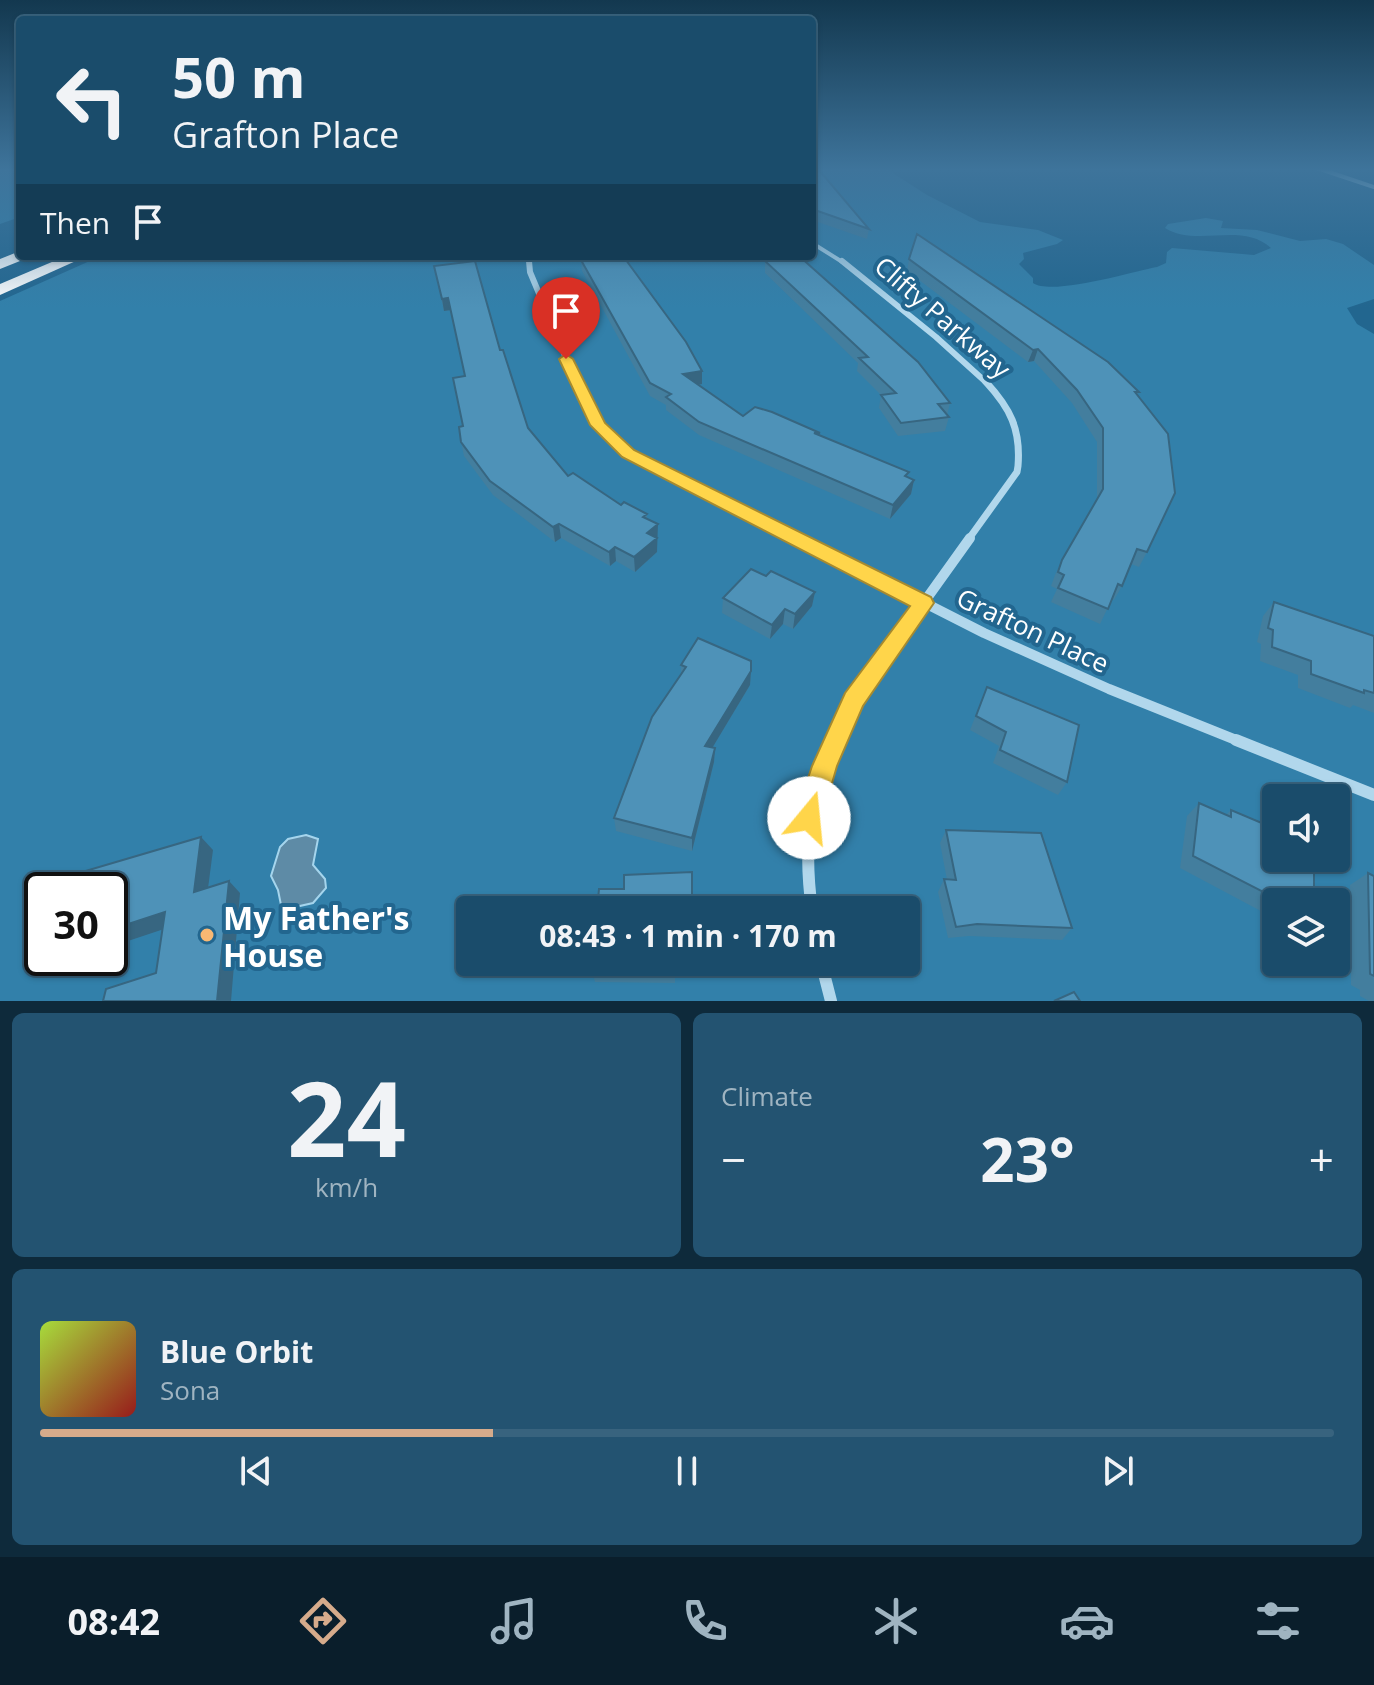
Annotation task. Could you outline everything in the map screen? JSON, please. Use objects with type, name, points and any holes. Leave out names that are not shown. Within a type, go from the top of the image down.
[{"type":"highway","points":[[0,290],[70,260]]},
{"type":"street","name":"Clifty Parkway","points":[[812,896],[809,818],[824,766],[854,700],[1017,472],[1020,440],[1015,420],[981,377],[838,258],[816,245]]},
{"type":"street","name":"Grafton Place","points":[[528,260],[530,272],[586,406],[610,438],[651,468],[923,603],[1109,689],[1374,795]]},
{"type":"street","points":[[825,976],[831,1001]]},
{"type":"shaded area","points":[[0,215],[16,215],[16,218],[0,224]]},
{"type":"shaded area","points":[[816,215],[966,215],[980,222],[1038,230],[1063,240],[1023,253],[1024,259],[1019,264],[1033,278],[1033,283],[1043,286],[1074,285],[1157,267],[1166,263],[1167,252],[1172,248],[1254,255],[1271,248],[1246,236],[1191,236],[1165,228],[1168,224],[1206,218],[1223,221],[1221,228],[1257,230],[1300,241],[1326,239],[1343,244],[1374,265],[1374,299],[1347,308],[1357,324],[1374,334],[1374,1001],[0,1001],[0,301],[92,260],[816,260]]},
{"type":"shaded area","points":[[306,835],[318,839],[313,865],[325,879],[326,888],[313,903],[282,910],[271,876],[280,847],[288,839]]},
{"type":"building","points":[[828,215],[857,215],[869,229]]},
{"type":"building","points":[[917,234],[1108,362],[1139,392],[1135,392],[1168,434],[1175,493],[1147,552],[1137,549],[1122,586],[1118,584],[1108,609],[1058,588],[1064,575],[1058,572],[1062,560],[1103,489],[1103,428],[1077,390],[1038,349],[1033,350],[909,259]]},
{"type":"building","points":[[581,260],[626,260],[686,342],[702,371],[683,374],[743,416],[755,407],[772,412],[909,472],[905,476],[914,480],[893,505],[699,422],[666,397],[671,394],[650,383]]},
{"type":"building","points":[[803,260],[918,362],[950,403],[938,404],[949,417],[901,423],[881,395],[896,393],[859,358],[868,357],[765,261]]},
{"type":"building","points":[[475,261],[500,350],[503,350],[528,428],[568,476],[573,473],[621,505],[624,502],[647,514],[643,517],[658,524],[647,533],[657,538],[634,557],[615,547],[609,552],[559,524],[553,527],[490,481],[461,442],[459,427],[463,426],[453,378],[465,376],[448,298],[442,299],[434,266]]},
{"type":"building","points":[[751,569],[766,576],[771,571],[815,592],[795,614],[785,609],[772,625],[723,598]]},
{"type":"building","points":[[1274,602],[1374,636],[1374,693],[1364,690],[1364,693],[1311,674],[1311,661],[1272,647],[1273,630],[1268,628]]},
{"type":"building","points":[[698,638],[751,661],[751,671],[705,746],[715,748],[692,838],[614,818],[652,717],[686,667],[681,665]]},
{"type":"building","points":[[987,687],[1079,725],[1067,782],[1000,750],[1006,732],[976,716]]},
{"type":"building","points":[[1199,803],[1231,817],[1231,810],[1262,823],[1262,872],[1314,872],[1314,888],[1262,888],[1262,891],[1193,856]]},
{"type":"building","points":[[946,830],[1041,833],[1072,928],[977,924],[956,927],[944,879],[956,880]]},
{"type":"building","name":"My Father's House","points":[[201,837],[194,892],[229,881],[217,1001],[103,1001],[106,989],[156,973],[165,912],[128,924],[128,872],[82,872]]},
{"type":"building","points":[[692,872],[692,896],[598,896],[599,889],[624,889],[624,875]]},
{"type":"building","points":[[1368,873],[1374,876],[1374,976],[1370,974]]},
{"type":"building","points":[[1074,992],[1080,1001],[1054,1001]]},
{"type":"place","name":"My Father's House","points":[[207,935]]},
{"type":"route","points":[[566,359],[586,406],[598,425],[628,453],[651,468],[923,603],[854,700],[824,766],[809,818]]}]
